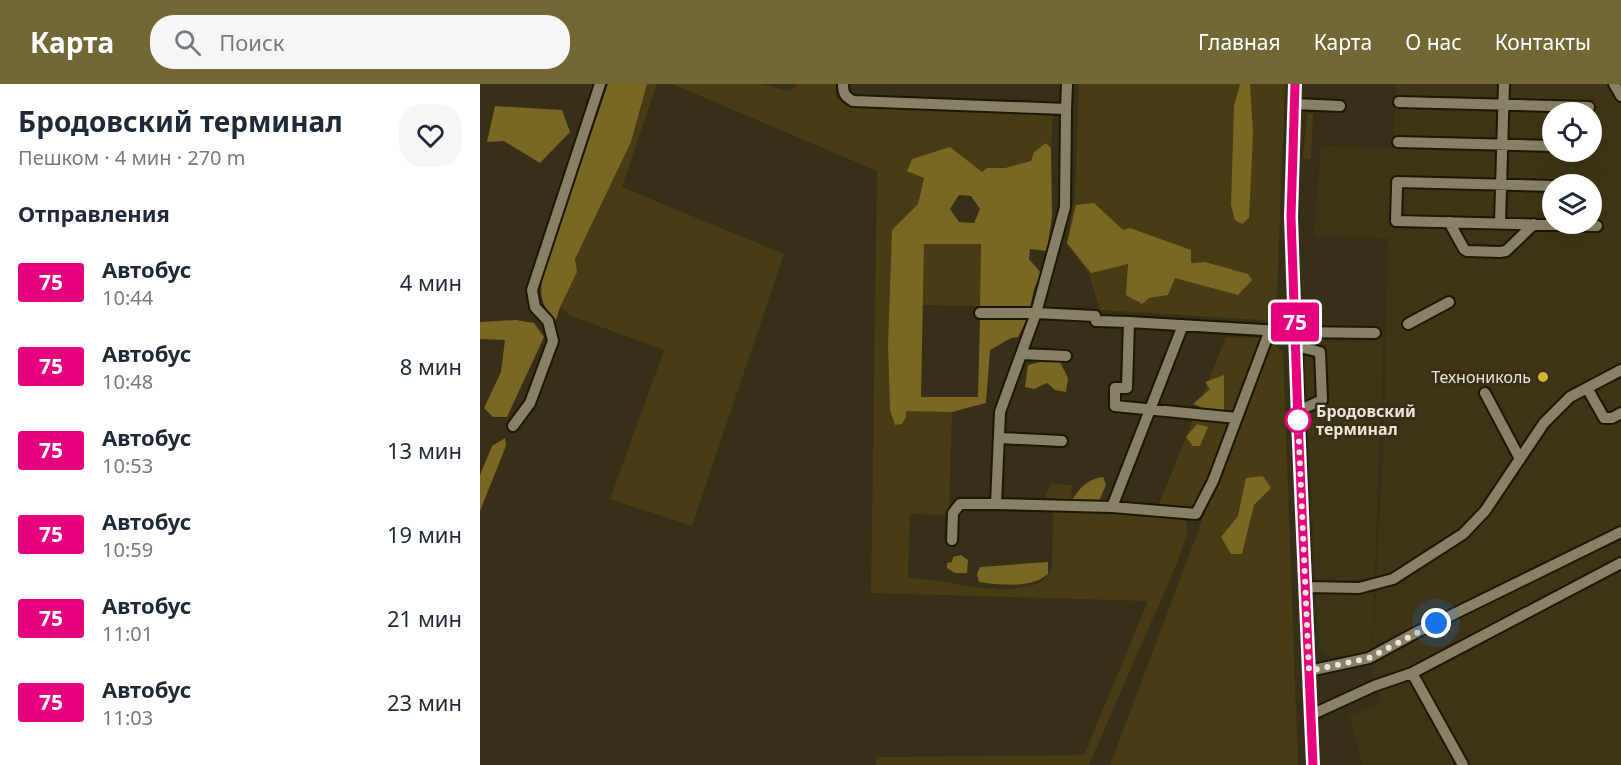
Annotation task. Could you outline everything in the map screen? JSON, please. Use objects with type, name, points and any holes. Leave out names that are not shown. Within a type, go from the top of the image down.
[{"type":"street","points":[[513,426],[530,402],[552,342],[548,321],[534,306],[532,290],[600,84]]},
{"type":"street","points":[[843,84],[843,91],[847,98],[853,101],[1066,109]]},
{"type":"street","points":[[996,504],[1000,412],[1036,313],[1065,207],[1067,84]]},
{"type":"street","points":[[1295,84],[1291,217],[1313,765]]},
{"type":"street","points":[[1500,223],[1504,84]]},
{"type":"street","points":[[1614,84],[1621,96]]},
{"type":"street","points":[[1399,102],[1542,106]]},
{"type":"street","points":[[1294,104],[1340,106]]},
{"type":"street","points":[[1398,142],[1542,146]]},
{"type":"street","points":[[1542,186],[1397,184],[1396,220],[1542,224]]},
{"type":"street","points":[[1449,222],[1464,249],[1472,251],[1506,250],[1534,224]]},
{"type":"street","points":[[1408,324],[1449,302]]},
{"type":"street","points":[[980,313],[1095,316],[1096,321],[1295,332],[1375,333]]},
{"type":"street","points":[[1130,322],[1127,388],[1114,388],[1115,406],[1237,418]]},
{"type":"street","points":[[1112,507],[1183,325]]},
{"type":"street","points":[[952,540],[953,513],[960,504],[1112,507],[1196,514],[1213,481],[1270,330]]},
{"type":"street","points":[[1296,346],[1320,352],[1322,400],[1298,411]]},
{"type":"street","points":[[1021,354],[1066,356]]},
{"type":"street","points":[[1305,587],[1359,588],[1393,579],[1463,534],[1485,511],[1544,423],[1570,397],[1621,370]]},
{"type":"street","points":[[1587,388],[1604,418],[1612,418],[1621,413]]},
{"type":"street","points":[[1485,393],[1520,459]]},
{"type":"street","points":[[1000,438],[1062,441]]},
{"type":"street","points":[[1309,671],[1369,658],[1621,532]]},
{"type":"street","points":[[1311,715],[1374,686],[1412,673],[1621,563]]},
{"type":"street","points":[[1412,673],[1463,765]]},
{"type":"shaded area","points":[[608,84],[647,84],[631,142],[575,259],[577,272],[556,320],[543,301],[542,277]]},
{"type":"shaded area","points":[[647,84],[657,84],[622,187],[784,254],[692,526],[610,499],[664,350],[571,316],[560,307],[566,294],[575,259],[631,142]]},
{"type":"shaded area","points":[[672,84],[761,84],[790,91],[796,87],[795,84],[836,84],[836,98],[851,104],[1053,114],[1051,148],[1047,143],[1034,152],[1031,161],[1005,168],[987,168],[982,172],[924,178],[918,204],[892,230],[888,345],[890,410],[952,412],[949,515],[910,514],[908,578],[990,589],[1023,587],[1039,583],[1052,570],[1053,512],[1136,513],[1185,520],[1188,532],[1177,563],[1089,765],[876,765],[876,757],[1084,755],[1148,601],[871,593],[877,171]]},
{"type":"shaded area","points":[[1079,84],[1285,84],[1276,321],[1100,310],[1089,274],[1067,244],[1075,196]]},
{"type":"shaded area","points":[[1240,84],[1250,84],[1253,134],[1249,218],[1242,224],[1235,220],[1231,205],[1234,106]]},
{"type":"shaded area","points":[[1396,84],[1621,84],[1621,765],[1363,765],[1349,717],[1381,702],[1374,686],[1372,671],[1385,411],[1388,238],[1314,236],[1321,146],[1496,151],[1495,221],[1498,147],[1394,144]]},
{"type":"shaded area","points":[[495,106],[562,110],[570,132],[540,163],[504,141],[487,142]]},
{"type":"shaded area","points":[[1313,113],[1311,159],[1305,159],[1303,157],[1307,114]]},
{"type":"shaded area","points":[[1046,143],[1051,148],[1052,216],[1047,251],[1030,249],[1029,259],[1041,273],[1034,289],[1030,308],[980,306],[981,244],[924,244],[921,397],[978,397],[980,320],[1027,319],[1018,337],[1011,338],[990,350],[986,403],[952,412],[906,411],[902,424],[895,425],[890,410],[888,345],[892,230],[918,204],[924,178],[907,171],[912,159],[950,147],[982,172],[987,168],[1005,168],[1031,161],[1034,152]],"holes":[[[959,195],[971,196],[980,209],[974,223],[959,222],[950,209]]]},
{"type":"shaded area","points":[[1094,203],[1123,230],[1130,228],[1191,250],[1191,263],[1205,262],[1248,274],[1252,280],[1238,295],[1175,278],[1168,295],[1149,298],[1142,304],[1126,295],[1128,264],[1091,273],[1067,243],[1076,205]]},
{"type":"shaded area","points":[[924,243],[981,244],[980,306],[923,305]]},
{"type":"shaded area","points":[[516,320],[534,323],[544,337],[507,417],[493,417],[484,408],[501,372],[505,340],[480,339],[480,322]]},
{"type":"shaded area","points":[[1226,337],[1264,338],[1196,509],[1158,507]]},
{"type":"shaded area","points":[[1304,338],[1383,338],[1372,651],[1331,658],[1319,647]]},
{"type":"shaded area","points":[[1269,343],[1283,351],[1298,765],[1110,765]]},
{"type":"shaded area","points":[[1040,362],[1060,362],[1068,378],[1066,392],[1055,390],[1047,383],[1034,389],[1025,387],[1028,365]]},
{"type":"shaded area","points":[[1224,375],[1224,410],[1213,412],[1193,404],[1210,389],[1205,382]]},
{"type":"shaded area","points":[[1197,424],[1208,427],[1200,446],[1193,446],[1186,437]]},
{"type":"shaded area","points":[[505,438],[506,446],[480,511],[480,475],[492,446]]},
{"type":"shaded area","points":[[1263,476],[1271,488],[1254,505],[1242,554],[1231,554],[1221,537],[1238,516],[1246,478]]},
{"type":"shaded area","points":[[1103,477],[1106,485],[1099,501],[1085,503],[1072,500],[1085,485]]},
{"type":"shaded area","points":[[1052,484],[1072,485],[1071,503],[1046,501],[1046,494]]},
{"type":"shaded area","points":[[961,555],[968,560],[967,573],[955,573],[947,568],[947,563],[952,562],[953,557]]},
{"type":"shaded area","points":[[1048,562],[1048,574],[1041,579],[1024,584],[979,582],[977,574],[980,567]]},
{"type":"bus line","name":"75","points":[[1295,84],[1291,217],[1313,765]]},
{"type":"place","name":"Технониколь","points":[[1543,377]]},
{"type":"place","name":"Бродовский терминал","points":[[1298,420]]},
{"type":"route","points":[[1298,420],[1309,671],[1369,658],[1436,623]]}]
